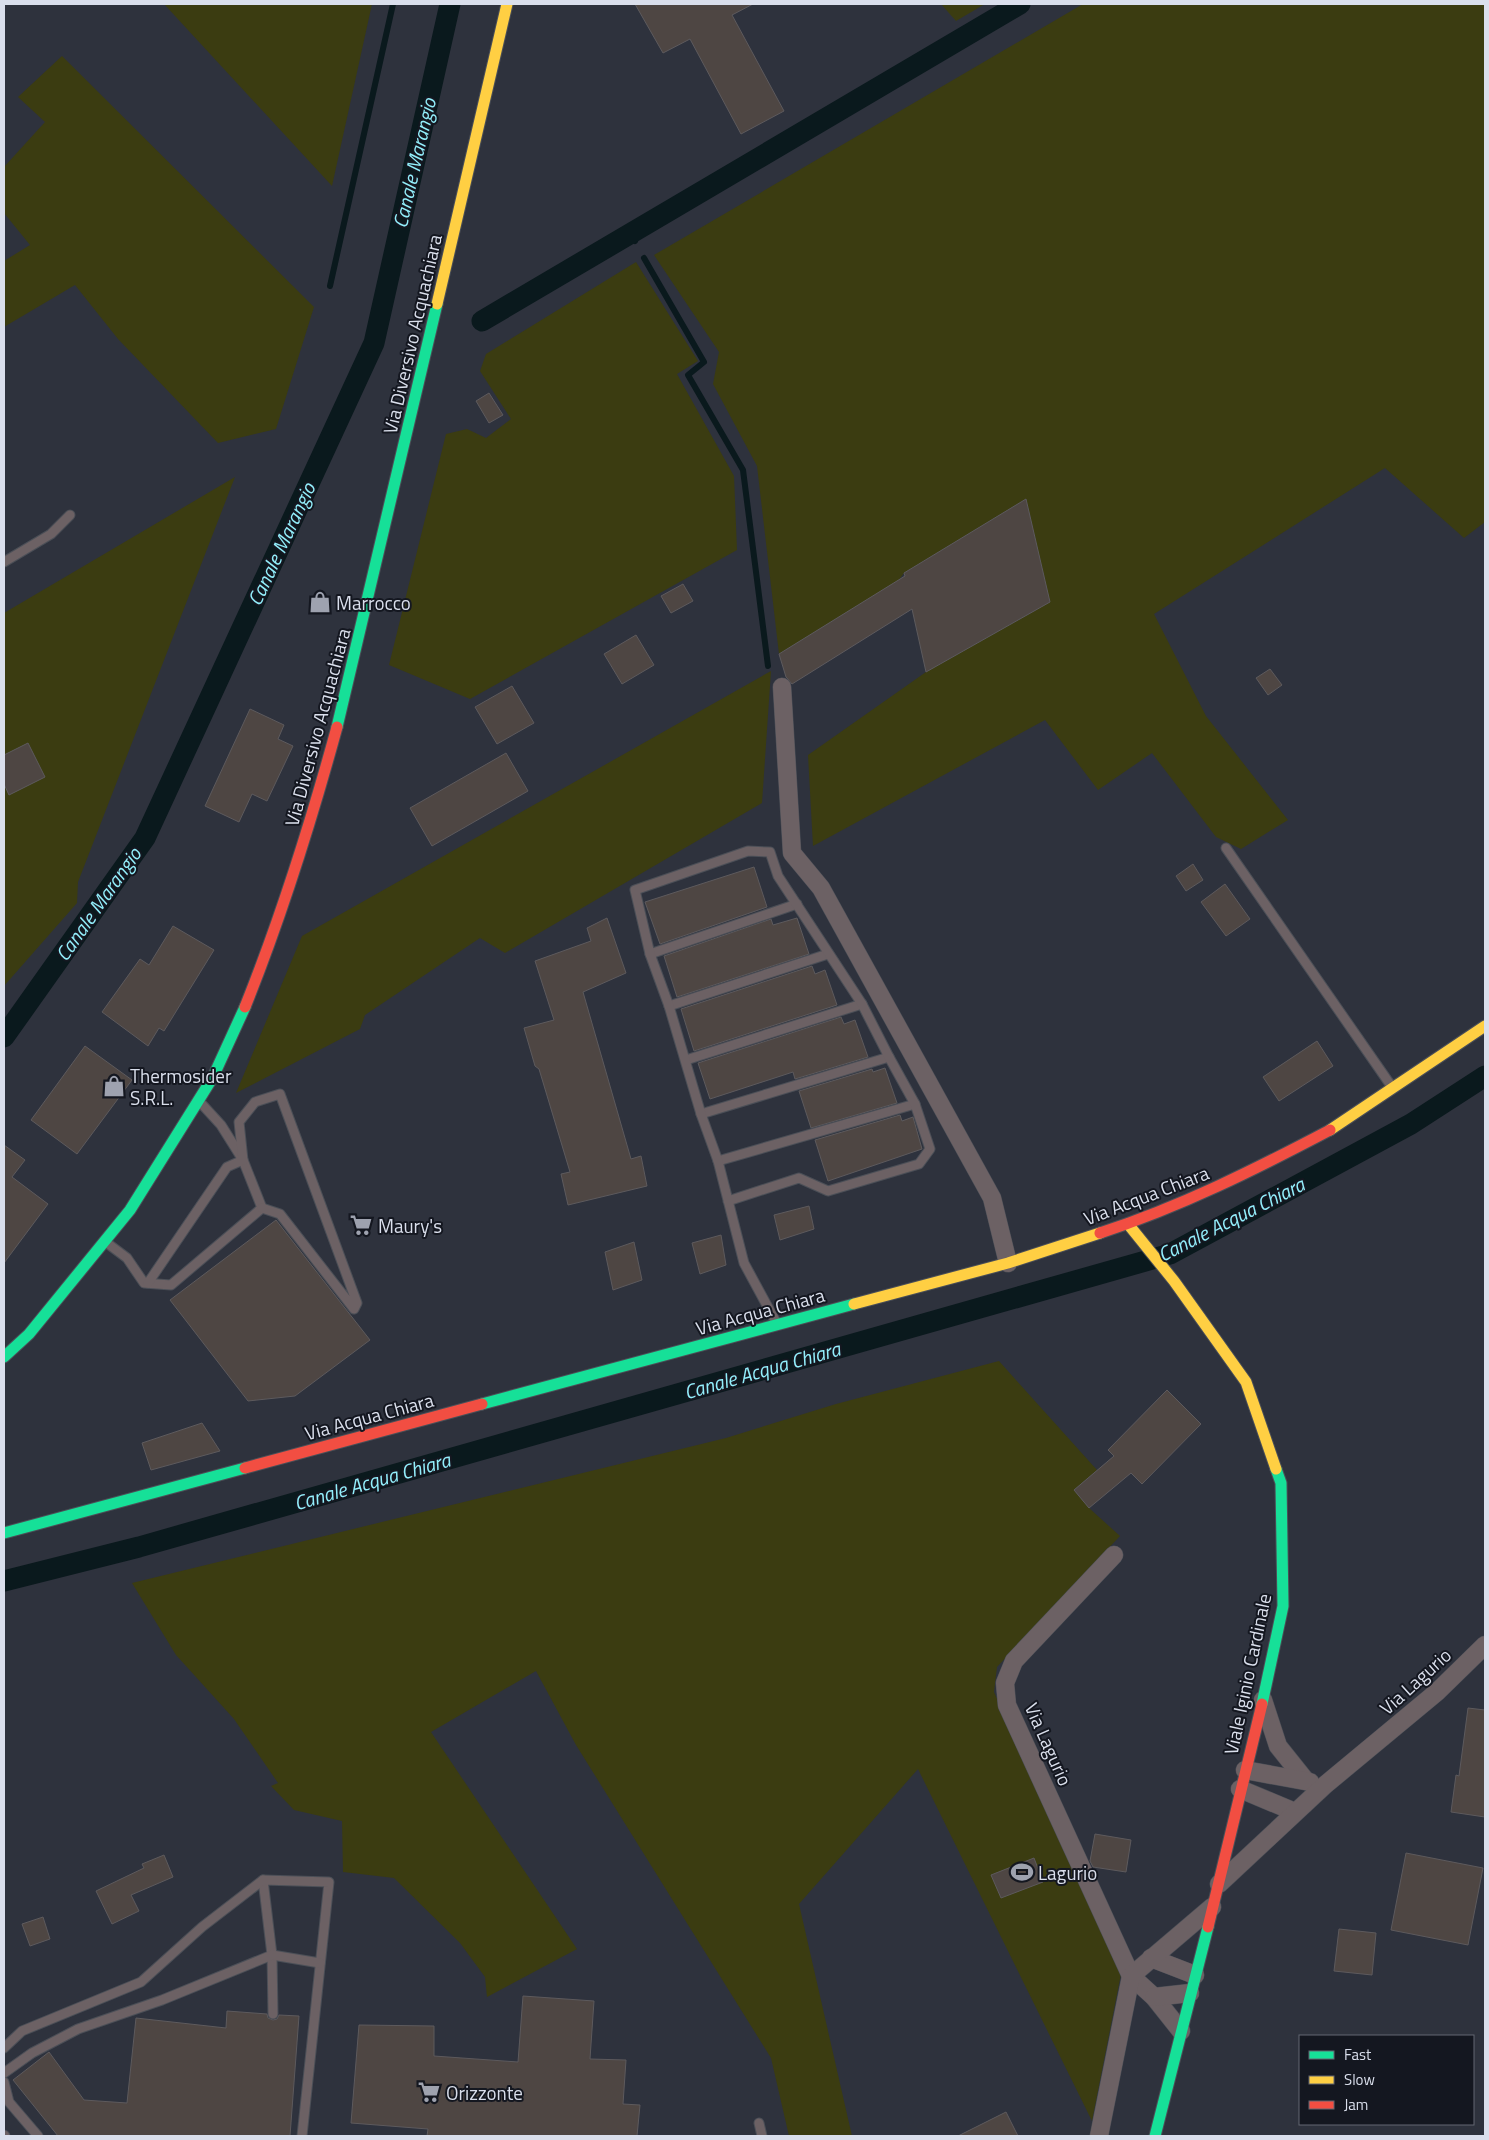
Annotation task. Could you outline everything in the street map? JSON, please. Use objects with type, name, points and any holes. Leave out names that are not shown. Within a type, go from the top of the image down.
[{"type":"street","name":"Via Diversivo Acquachiara","points":[[4,1356],[29,1334],[130,1210],[213,1077],[246,1008],[273,937],[312,823],[345,699],[506,4]]},
{"type":"street","points":[[782,687],[792,854],[821,888],[992,1198],[1008,1263]]},
{"type":"street","name":"Via Acqua Chiara","points":[[4,1533],[1008,1263],[1128,1224],[1208,1191],[1329,1130],[1485,1026]]},
{"type":"street","name":"Viale Iginio Cardinale","points":[[1128,1224],[1174,1282],[1246,1382],[1281,1483],[1283,1606],[1265,1683],[1263,1700],[1240,1789],[1219,1884],[1154,2136]]},
{"type":"street","name":"Via Lagurio","points":[[1114,1555],[1014,1661],[1005,1683],[1007,1705],[1131,1976],[1154,1997],[1181,2031]]},
{"type":"street","name":"Via Lagurio","points":[[1219,1884],[1325,1785],[1437,1692],[1485,1645]]},
{"type":"street","points":[[1263,1700],[1278,1746],[1306,1782]]},
{"type":"street","points":[[1245,1770],[1325,1785]]},
{"type":"street","points":[[1240,1789],[1295,1812]]},
{"type":"street","points":[[1099,2136],[1131,1976],[1212,1907]]},
{"type":"street","points":[[1151,1958],[1195,1975]]},
{"type":"street","points":[[1154,1997],[1190,1993]]},
{"type":"lane","points":[[4,562],[51,534],[70,515]]},
{"type":"lane","points":[[1226,848],[1392,1088]]},
{"type":"lane","points":[[728,1202],[799,1178],[828,1191],[919,1164],[930,1149],[916,1104],[888,1057],[862,1004],[778,876],[770,852],[748,851],[635,890],[650,954],[669,1006],[701,1114],[718,1161],[728,1202],[744,1263],[777,1324]]},
{"type":"lane","points":[[650,954],[797,904]]},
{"type":"lane","points":[[669,1006],[828,954]]},
{"type":"lane","points":[[686,1060],[862,1004]]},
{"type":"lane","points":[[701,1114],[888,1057]]},
{"type":"lane","points":[[198,1100],[221,1125],[243,1160],[262,1208],[280,1214],[354,1309],[357,1302],[280,1094],[255,1102],[239,1122],[243,1160]]},
{"type":"lane","points":[[718,1161],[916,1104]]},
{"type":"lane","points":[[148,1284],[227,1167],[243,1160]]},
{"type":"lane","points":[[105,1241],[127,1258],[144,1283],[171,1285],[262,1208]]},
{"type":"lane","points":[[264,1880],[272,1955],[273,2014]]},
{"type":"lane","points":[[4,2048],[22,2031],[141,1982],[202,1927],[264,1880],[329,1882],[302,2136]]},
{"type":"lane","points":[[4,2073],[32,2053],[78,2029],[162,2000],[272,1955],[320,1963]]},
{"type":"lane","points":[[4,2082],[9,2102],[38,2136]]},
{"type":"lane","points":[[759,2123],[762,2136]]},
{"type":"shaded area","points":[[164,4],[372,4],[332,186]]},
{"type":"shaded area","points":[[941,4],[985,4],[956,21]]},
{"type":"shaded area","points":[[1083,4],[1485,4],[1485,522],[1464,538],[1385,468],[1154,614],[1206,716],[1288,820],[1241,849],[1216,837],[1152,753],[1098,790],[1045,720],[813,846],[808,755],[926,672],[1050,602],[1026,499],[904,573],[898,581],[779,654],[757,466],[713,384],[719,352],[654,255]]},
{"type":"shaded area","points":[[62,56],[314,307],[276,429],[218,443],[118,339],[75,285],[4,327],[4,261],[30,245],[4,213],[4,167],[45,122],[18,97]]},
{"type":"shaded area","points":[[636,262],[698,361],[677,374],[734,476],[737,550],[470,699],[389,665],[446,434],[467,429],[486,438],[511,419],[480,371],[486,354]]},
{"type":"shaded area","points":[[235,477],[78,882],[77,903],[4,986],[4,613]]},
{"type":"shaded area","points":[[771,671],[762,803],[505,953],[480,938],[365,1015],[360,1029],[236,1093],[302,936]]},
{"type":"shaded area","points":[[999,1361],[1097,1470],[1074,1490],[1089,1508],[1120,1536],[997,1667],[994,1692],[1121,1974],[1092,2121],[918,1769],[799,1904],[852,2136],[789,2136],[771,2058],[576,1745],[536,1671],[431,1732],[577,1949],[487,1997],[485,1977],[460,1943],[394,1878],[343,1872],[342,1821],[294,1810],[271,1786],[278,1783],[234,1719],[176,1655],[132,1583],[726,1438],[836,1404]]},
{"type":"building","points":[[635,4],[753,4],[732,15],[784,111],[741,134],[690,39],[663,53]]},
{"type":"building","points":[[489,393],[503,415],[489,423],[476,401]]},
{"type":"building","points":[[1026,499],[1050,602],[926,672],[912,609],[792,684],[786,677],[779,654],[905,576],[904,573]]},
{"type":"building","points":[[683,584],[693,601],[671,613],[661,596]]},
{"type":"building","points":[[636,635],[654,665],[622,684],[604,654]]},
{"type":"building","points":[[1270,669],[1282,685],[1268,695],[1256,678]]},
{"type":"building","points":[[512,686],[534,723],[497,744],[475,707]]},
{"type":"building","points":[[250,709],[284,725],[278,739],[293,746],[267,801],[252,794],[239,822],[205,806]]},
{"type":"building","points":[[28,743],[45,777],[9,795],[4,784],[4,755]]},
{"type":"building","points":[[506,753],[528,791],[432,846],[410,808]]},
{"type":"building","points":[[1193,864],[1203,880],[1186,891],[1176,876]]},
{"type":"building","points":[[754,867],[767,907],[660,944],[645,902]]},
{"type":"building","points":[[1225,884],[1250,919],[1226,936],[1201,902]]},
{"type":"building","points":[[607,918],[626,973],[583,992],[631,1159],[641,1156],[647,1186],[568,1205],[561,1174],[570,1172],[539,1069],[535,1066],[524,1028],[554,1020],[535,961],[591,941],[587,928]]},
{"type":"building","points":[[797,918],[809,954],[677,997],[664,956],[771,919],[773,925]]},
{"type":"building","points":[[173,926],[214,950],[164,1031],[159,1028],[148,1046],[102,1012],[140,959],[149,965]]},
{"type":"building","points":[[812,966],[815,974],[825,970],[837,1005],[694,1051],[681,1009]]},
{"type":"building","points":[[841,1017],[844,1024],[855,1020],[868,1057],[795,1079],[793,1072],[710,1099],[698,1063]]},
{"type":"building","points":[[1317,1041],[1333,1066],[1279,1101],[1263,1077]]},
{"type":"building","points":[[85,1046],[132,1080],[77,1154],[31,1120]]},
{"type":"building","points":[[885,1068],[897,1103],[811,1128],[799,1091],[872,1069],[873,1072]]},
{"type":"building","points":[[900,1115],[902,1121],[913,1117],[922,1149],[828,1181],[815,1140]]},
{"type":"building","points":[[4,1145],[25,1160],[12,1177],[48,1204],[4,1263]]},
{"type":"building","points":[[809,1206],[814,1229],[780,1240],[774,1215]]},
{"type":"building","points":[[276,1220],[370,1340],[295,1396],[248,1401],[170,1300]]},
{"type":"building","points":[[721,1235],[726,1265],[700,1274],[692,1243]]},
{"type":"building","points":[[634,1242],[642,1280],[613,1290],[605,1252]]},
{"type":"building","points":[[1167,1390],[1201,1424],[1142,1484],[1131,1473],[1089,1508],[1074,1490],[1114,1456],[1108,1450]]},
{"type":"building","points":[[202,1423],[220,1451],[151,1470],[142,1443]]},
{"type":"building","points":[[1468,1708],[1485,1710],[1485,1817],[1451,1812],[1456,1775],[1459,1776]]},
{"type":"building","points":[[1095,1834],[1131,1840],[1126,1872],[1093,1867],[1090,1861]]},
{"type":"building","points":[[1406,1853],[1483,1868],[1468,1945],[1391,1930]]},
{"type":"building","points":[[164,1855],[173,1877],[131,1895],[139,1911],[112,1924],[96,1891],[144,1868],[142,1864]]},
{"type":"building","points":[[1034,1858],[1043,1882],[1001,1898],[991,1875]]},
{"type":"building","points":[[43,1917],[50,1939],[30,1946],[22,1924]]},
{"type":"building","points":[[1339,1929],[1376,1933],[1372,1975],[1334,1971]]},
{"type":"building","points":[[523,1996],[594,2001],[590,2059],[626,2060],[623,2104],[640,2105],[637,2136],[427,2136],[428,2129],[351,2123],[359,2025],[434,2026],[434,2056],[518,2062]]},
{"type":"building","points":[[227,2011],[267,2014],[268,2018],[273,2020],[277,2019],[279,2015],[299,2016],[290,2136],[58,2136],[13,2080],[49,2052],[84,2100],[127,2103],[136,2018],[226,2028]]},
{"type":"building","points":[[1006,2112],[1018,2136],[958,2136]]},
{"type":"waterway","points":[[330,286],[393,4]]},
{"type":"waterway","name":"Canale Marangio","points":[[4,1037],[145,838],[374,343],[450,4]]},
{"type":"waterway","points":[[482,321],[1020,4]]},
{"type":"waterway","points":[[630,234],[635,241]]},
{"type":"waterway","points":[[644,258],[704,362],[688,375],[743,470],[768,666]]},
{"type":"waterway","name":"Canale Acqua Chiara","points":[[4,1581],[139,1547],[1170,1254],[1411,1124],[1485,1076]]},
{"type":"traffic: fast","points":[[337,727],[437,304]]},
{"type":"traffic: fast","points":[[4,1357],[29,1334],[130,1210],[213,1077],[245,1007]]},
{"type":"traffic: fast","points":[[482,1404],[854,1304]]},
{"type":"traffic: fast","points":[[4,1533],[245,1468]]},
{"type":"traffic: fast","points":[[1262,1704],[1283,1606],[1281,1483],[1276,1469]]},
{"type":"traffic: fast","points":[[1155,2136],[1208,1927]]},
{"type":"traffic: slow","points":[[437,304],[507,4]]},
{"type":"traffic: slow","points":[[1330,1130],[1485,1026]]},
{"type":"traffic: slow","points":[[1128,1224],[1174,1281],[1246,1382],[1276,1469]]},
{"type":"traffic: slow","points":[[854,1304],[1008,1263],[1100,1233]]},
{"type":"traffic: jam","points":[[245,1007],[295,868],[337,727]]},
{"type":"traffic: jam","points":[[1100,1233],[1188,1199],[1274,1159],[1330,1130]]},
{"type":"traffic: jam","points":[[245,1468],[482,1404]]},
{"type":"traffic: jam","points":[[1208,1927],[1262,1704]]},
{"type":"place","name":"Marrocco","points":[[320,602]]},
{"type":"place","name":"Thermosider S.R.L.","points":[[114,1086]]},
{"type":"place","name":"Maury's","points":[[361,1225]]},
{"type":"place","name":"Lagurio","points":[[1022,1872]]},
{"type":"place","name":"Orizzonte","points":[[429,2092]]}]
